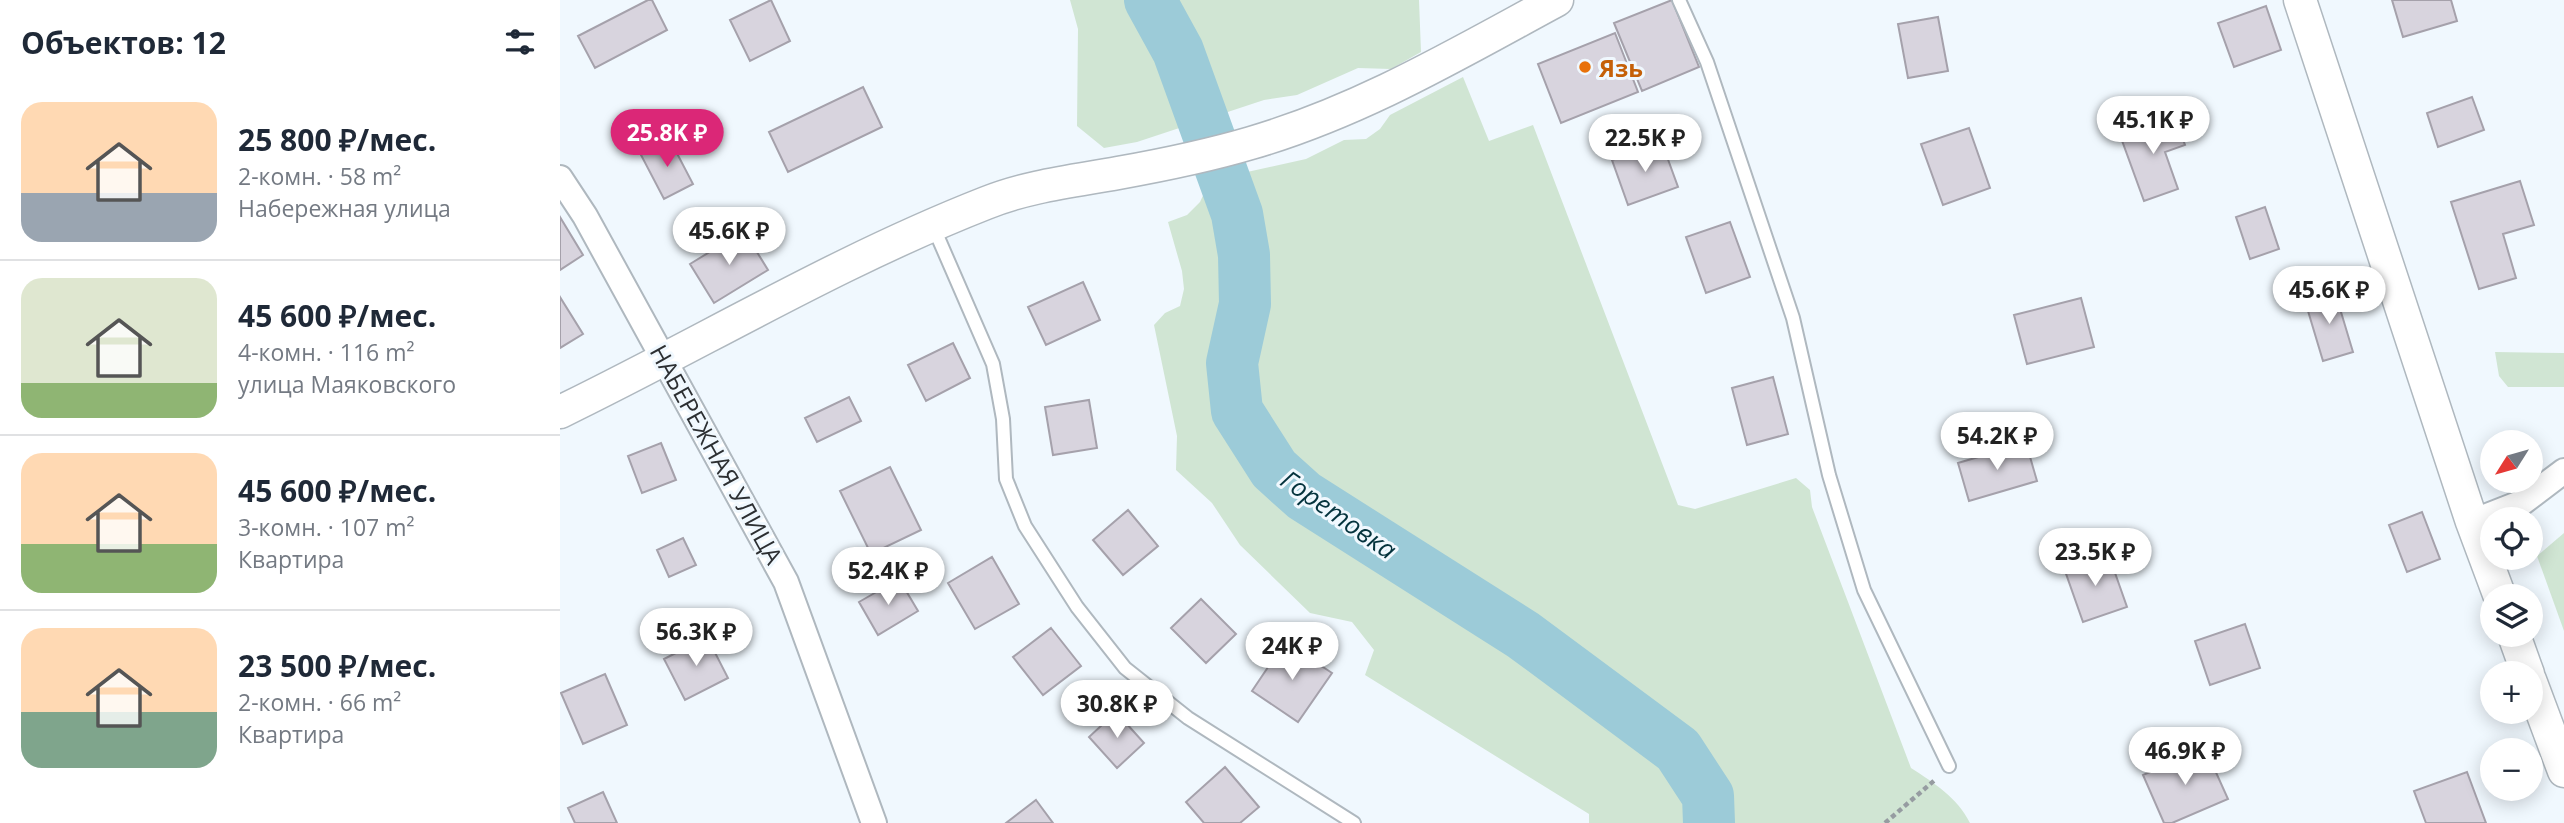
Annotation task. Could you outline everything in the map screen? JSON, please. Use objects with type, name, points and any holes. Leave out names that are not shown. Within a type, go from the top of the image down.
[{"type":"street","points":[[560,412],[666,361],[850,263],[933,225],[989,202],[1042,186],[1175,163],[1253,143],[1328,118],[1384,94],[1557,0]]},
{"type":"street","points":[[2300,0],[2472,522],[2495,584]]},
{"type":"street","name":"НАБЕРЕЖНАЯ УЛИЦА","points":[[560,178],[585,216],[786,582],[874,823]]},
{"type":"street","points":[[2472,522],[2523,502],[2564,471]]},
{"type":"street","points":[[2543,715],[2564,771]]},
{"type":"lane","points":[[1679,0],[1707,62],[1793,318],[1829,475],[1864,590],[1949,766]]},
{"type":"lane","points":[[933,225],[993,363],[1003,419],[1006,479],[1025,526],[1077,607],[1125,668],[1188,718],[1354,823]]},
{"type":"path","points":[[1885,823],[1915,800],[1949,766]]},
{"type":"green space","points":[[1070,0],[1419,0],[1421,52],[1391,69],[1358,68],[1297,95],[1264,100],[1137,142],[1104,148],[1077,126],[1078,29]]},
{"type":"green space","points":[[1463,77],[1489,141],[1533,125],[1678,505],[1695,509],[1796,478],[1810,490],[1812,507],[1911,768],[1952,798],[1970,823],[1589,823],[1589,814],[1365,675],[1374,650],[1352,622],[1310,613],[1240,545],[1212,503],[1176,470],[1177,436],[1154,325],[1165,313],[1180,306],[1184,289],[1182,271],[1168,222],[1187,215],[1200,202],[1207,187],[1220,178],[1306,159],[1344,140],[1366,139],[1380,129],[1390,115]]},
{"type":"green space","points":[[2495,352],[2564,353],[2564,387],[2508,387],[2499,376]]},
{"type":"green space","points":[[2564,533],[2564,631],[2542,570],[2543,551]]},
{"type":"building","points":[[652,0],[667,30],[595,68],[578,36]]},
{"type":"building","points":[[771,0],[790,41],[750,61],[730,20]]},
{"type":"building","points":[[1672,0],[1699,67],[1642,91],[1614,23]]},
{"type":"building","points":[[2392,0],[2451,0],[2457,21],[2403,37]]},
{"type":"building","points":[[2266,6],[2281,50],[2234,67],[2218,23]]},
{"type":"building","points":[[1938,17],[1948,71],[1908,78],[1898,24]]},
{"type":"building","points":[[1615,33],[1638,92],[1561,123],[1538,64]]},
{"type":"building","points":[[863,87],[882,127],[788,172],[769,132]]},
{"type":"building","points":[[2472,97],[2484,130],[2438,147],[2427,113]]},
{"type":"building","points":[[2174,115],[2185,145],[2165,152],[2178,189],[2144,201],[2120,135]]},
{"type":"building","points":[[1969,128],[1990,188],[1943,205],[1921,144]]},
{"type":"building","points":[[670,140],[693,184],[664,199],[641,155]]},
{"type":"building","points":[[1662,143],[1678,187],[1628,205],[1612,160]]},
{"type":"building","points":[[2520,181],[2534,225],[2503,234],[2516,278],[2479,289],[2451,202]]},
{"type":"building","points":[[2265,207],[2279,249],[2250,259],[2236,217]]},
{"type":"building","points":[[560,217],[583,255],[560,270]]},
{"type":"building","points":[[1730,222],[1750,277],[1706,293],[1686,237]]},
{"type":"building","points":[[744,231],[768,270],[714,303],[690,264]]},
{"type":"building","points":[[1083,282],[1100,320],[1046,345],[1028,307]]},
{"type":"building","points":[[2335,292],[2353,352],[2323,361],[2305,301]]},
{"type":"building","points":[[560,297],[583,334],[560,348]]},
{"type":"building","points":[[2081,298],[2094,347],[2027,364],[2014,315]]},
{"type":"building","points":[[953,343],[970,378],[926,401],[908,365]]},
{"type":"building","points":[[1773,377],[1788,434],[1747,445],[1732,388]]},
{"type":"building","points":[[849,397],[861,421],[817,442],[805,418]]},
{"type":"building","points":[[1089,400],[1097,448],[1053,455],[1045,407]]},
{"type":"building","points":[[661,443],[676,480],[642,493],[628,456]]},
{"type":"building","points":[[2026,443],[2037,481],[1969,501],[1958,463]]},
{"type":"building","points":[[890,467],[921,530],[871,554],[840,491]]},
{"type":"building","points":[[1128,510],[1158,546],[1123,575],[1093,540]]},
{"type":"building","points":[[2422,512],[2440,559],[2407,572],[2389,525]]},
{"type":"building","points":[[683,538],[696,565],[669,577],[657,550]]},
{"type":"building","points":[[2108,553],[2127,607],[2083,622],[2064,568]]},
{"type":"building","points":[[992,557],[1019,604],[975,629],[948,583]]},
{"type":"building","points":[[899,579],[918,611],[878,635],[859,602]]},
{"type":"building","points":[[1201,599],[1236,634],[1206,663],[1171,628]]},
{"type":"building","points":[[2245,624],[2260,668],[2210,685],[2195,641]]},
{"type":"building","points":[[1051,628],[1081,666],[1043,695],[1013,657]]},
{"type":"building","points":[[707,637],[728,678],[685,700],[664,659]]},
{"type":"building","points":[[1285,642],[1332,673],[1298,722],[1252,691]]},
{"type":"building","points":[[605,674],[627,725],[583,744],[561,693]]},
{"type":"building","points":[[1116,712],[1144,743],[1117,768],[1089,737]]},
{"type":"building","points":[[2205,748],[2228,799],[2172,823],[2164,823],[2143,775]]},
{"type":"building","points":[[1225,767],[1259,807],[1240,823],[1204,823],[1186,802]]},
{"type":"building","points":[[2467,772],[2486,823],[2426,823],[2414,791]]},
{"type":"building","points":[[603,792],[617,823],[575,823],[568,808]]},
{"type":"building","points":[[1036,800],[1053,823],[1006,823]]},
{"type":"waterway","name":"Горетовка","points":[[1150,0],[1178,51],[1237,214],[1244,255],[1245,304],[1232,363],[1237,411],[1274,469],[1304,496],[1523,635],[1678,750],[1708,796],[1709,823]]},
{"type":"place","name":"Язь","points":[[1585,67]]}]
